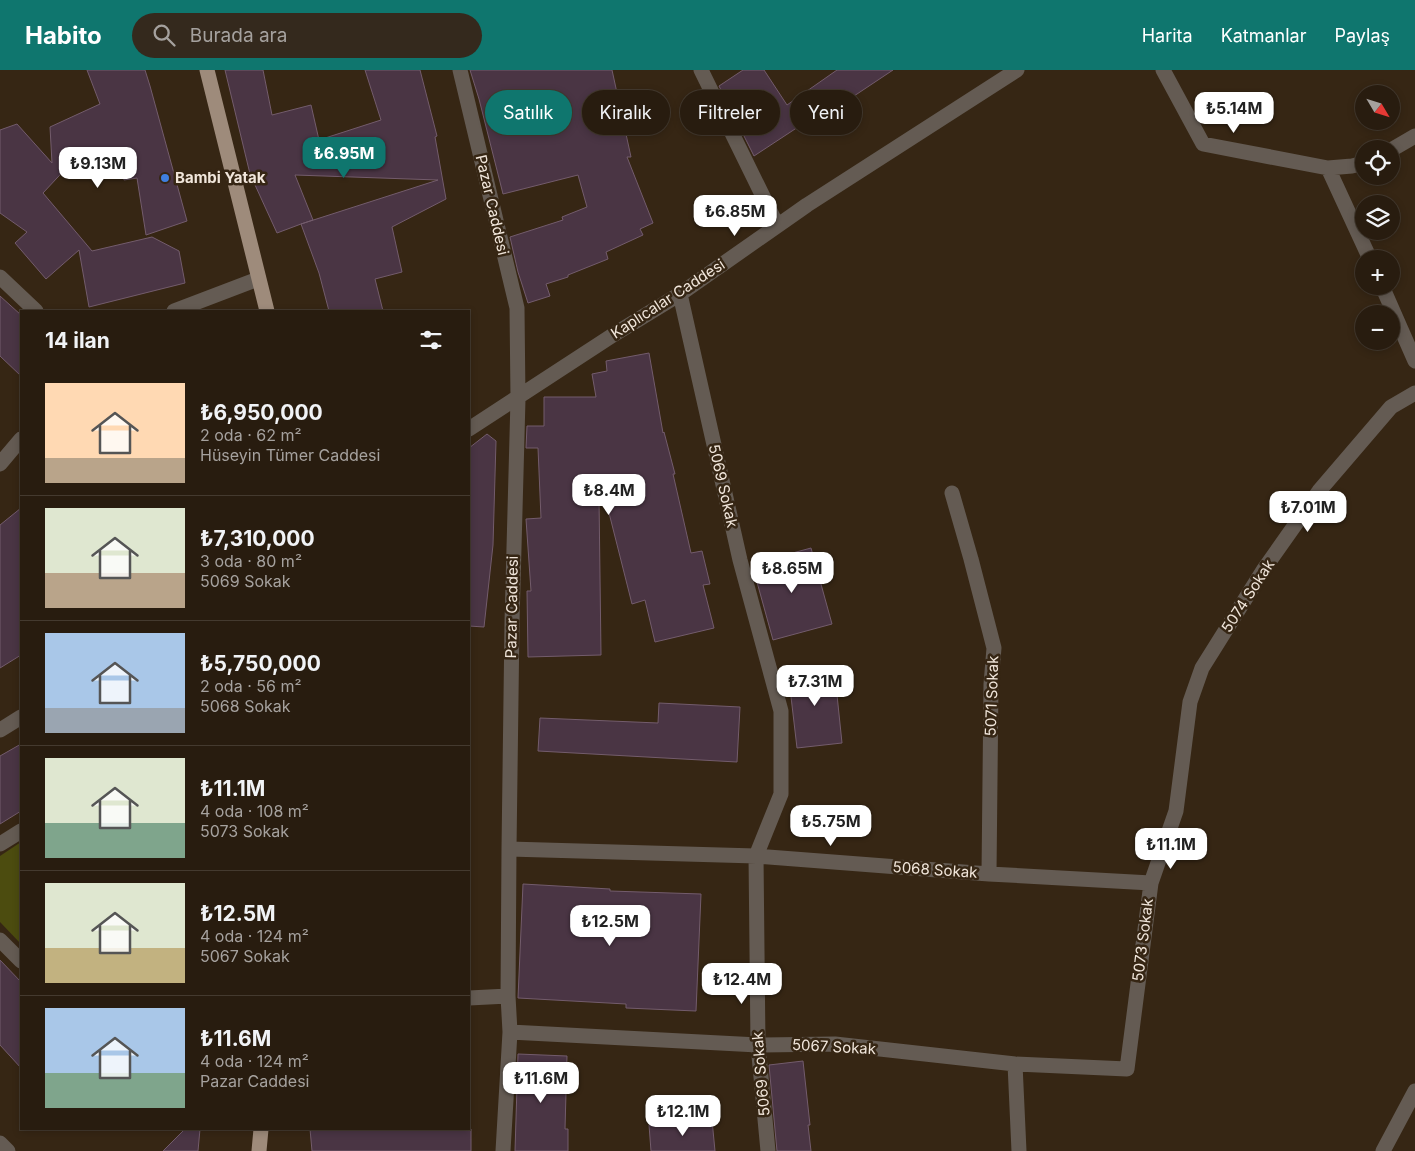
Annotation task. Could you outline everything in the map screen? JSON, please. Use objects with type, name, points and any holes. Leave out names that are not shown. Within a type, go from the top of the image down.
[{"type":"main road","points":[[207,70],[267,310]]},
{"type":"main road","points":[[258,1151],[261,1130]]},
{"type":"street","name":"Pazar Caddesi","points":[[460,70],[517,308],[518,398],[512,622],[509,849],[508,996],[510,1032],[503,1151]]},
{"type":"street","points":[[701,70],[777,225]]},
{"type":"street","name":"Kaplıcalar Caddesi","points":[[470,428],[613,335],[680,294],[777,225],[1017,70]]},
{"type":"street","points":[[1163,70],[1204,144],[1328,168],[1355,165]]},
{"type":"street","points":[[1400,145],[1415,136]]},
{"type":"street","points":[[1328,168],[1366,250]]},
{"type":"street","points":[[0,276],[35,310]]},
{"type":"street","points":[[177,310],[258,279]]},
{"type":"street","name":"5069 Sokak","points":[[680,294],[740,560],[781,711],[781,794],[756,856],[758,1046],[768,1151]]},
{"type":"street","points":[[1386,295],[1415,361]]},
{"type":"street","name":"5074 Sokak","points":[[1202,668],[1264,569],[1319,491],[1390,406],[1415,393]]},
{"type":"street","points":[[0,464],[20,440]]},
{"type":"street","name":"5071 Sokak","points":[[952,493],[994,648],[991,684],[988,874]]},
{"type":"street","name":"5073 Sokak","points":[[1127,1069],[1150,883],[1176,811],[1190,702],[1202,668]]},
{"type":"street","points":[[0,730],[20,718]]},
{"type":"street","points":[[0,844],[20,832]]},
{"type":"street","name":"5068 Sokak","points":[[509,849],[756,856],[988,874],[1150,883]]},
{"type":"street","points":[[0,940],[20,960]]},
{"type":"street","points":[[470,998],[508,996]]},
{"type":"street","name":"5067 Sokak","points":[[510,1032],[758,1046],[835,1044],[1015,1064],[1127,1069]]},
{"type":"street","points":[[1015,1064],[1019,1151]]},
{"type":"street","points":[[1383,1151],[1415,1092]]},
{"type":"street","points":[[0,1143],[8,1151]]},
{"type":"shaded area","points":[[20,843],[20,943],[0,922],[0,856]]},
{"type":"building","points":[[87,70],[145,70],[187,221],[146,235],[137,178],[124,180],[120,160],[84,170],[71,163],[43,193],[92,251],[152,237],[179,251],[185,283],[89,307],[79,250],[46,279],[15,243],[27,232],[0,213],[0,130],[17,124],[52,163],[50,127],[100,104]]},
{"type":"building","points":[[225,70],[263,70],[272,115],[311,105],[319,140],[381,120],[365,70],[420,70],[437,136],[435,137],[446,199],[392,227],[402,272],[375,279],[383,310],[329,310],[319,273],[301,224],[277,233],[250,174]],"holes":[[[295,175],[438,180],[301,224],[313,220]]]},
{"type":"building","points":[[470,70],[612,70],[616,90],[582,90],[582,135],[626,135],[631,157],[627,157],[653,223],[640,229],[643,235],[606,252],[608,259],[568,275],[568,277],[546,284],[550,296],[528,303],[510,237],[563,220],[562,217],[587,207],[578,175],[503,194],[488,135],[572,135],[572,90],[485,90],[485,123]]},
{"type":"building","points":[[743,70],[764,70],[777,90],[721,90],[719,86]]},
{"type":"building","points":[[837,70],[893,70],[862,91],[808,90]]},
{"type":"building","points":[[780,94],[787,105],[790,103],[790,132],[754,156],[744,135],[780,135]]},
{"type":"building","points":[[0,296],[20,314],[20,375],[0,356]]},
{"type":"building","points":[[649,353],[663,433],[675,474],[673,474],[691,553],[702,551],[710,584],[703,585],[714,628],[655,642],[645,600],[632,604],[605,497],[599,498],[601,655],[528,657],[527,591],[531,591],[526,519],[541,518],[538,448],[526,448],[527,426],[544,426],[544,397],[596,397],[592,374],[607,371],[606,361]]},
{"type":"building","points":[[487,434],[496,441],[493,545],[484,627],[470,626],[470,447]]},
{"type":"building","points":[[20,509],[20,656],[0,668],[0,525]]},
{"type":"building","points":[[811,548],[832,624],[773,640],[752,564]]},
{"type":"building","points":[[834,666],[842,743],[797,748],[788,671]]},
{"type":"building","points":[[659,703],[740,707],[737,762],[538,751],[540,718],[658,723]]},
{"type":"building","points":[[20,745],[20,812],[0,824],[0,756]]},
{"type":"building","points":[[523,884],[610,889],[610,891],[701,894],[696,1011],[626,1008],[626,1004],[518,998]]},
{"type":"building","points":[[0,960],[20,981],[20,1067],[0,1045]]},
{"type":"building","points":[[518,1054],[567,1056],[565,1129],[568,1129],[568,1151],[515,1151]]},
{"type":"building","points":[[803,1061],[811,1151],[777,1151],[769,1065]]},
{"type":"building","points":[[712,1120],[715,1151],[651,1151],[649,1125]]},
{"type":"building","points":[[471,1129],[471,1151],[312,1151],[310,1130]]},
{"type":"building","points":[[184,1130],[200,1130],[198,1151],[163,1151]]},
{"type":"place","name":"Bambi Yatak","points":[[165,178]]}]
